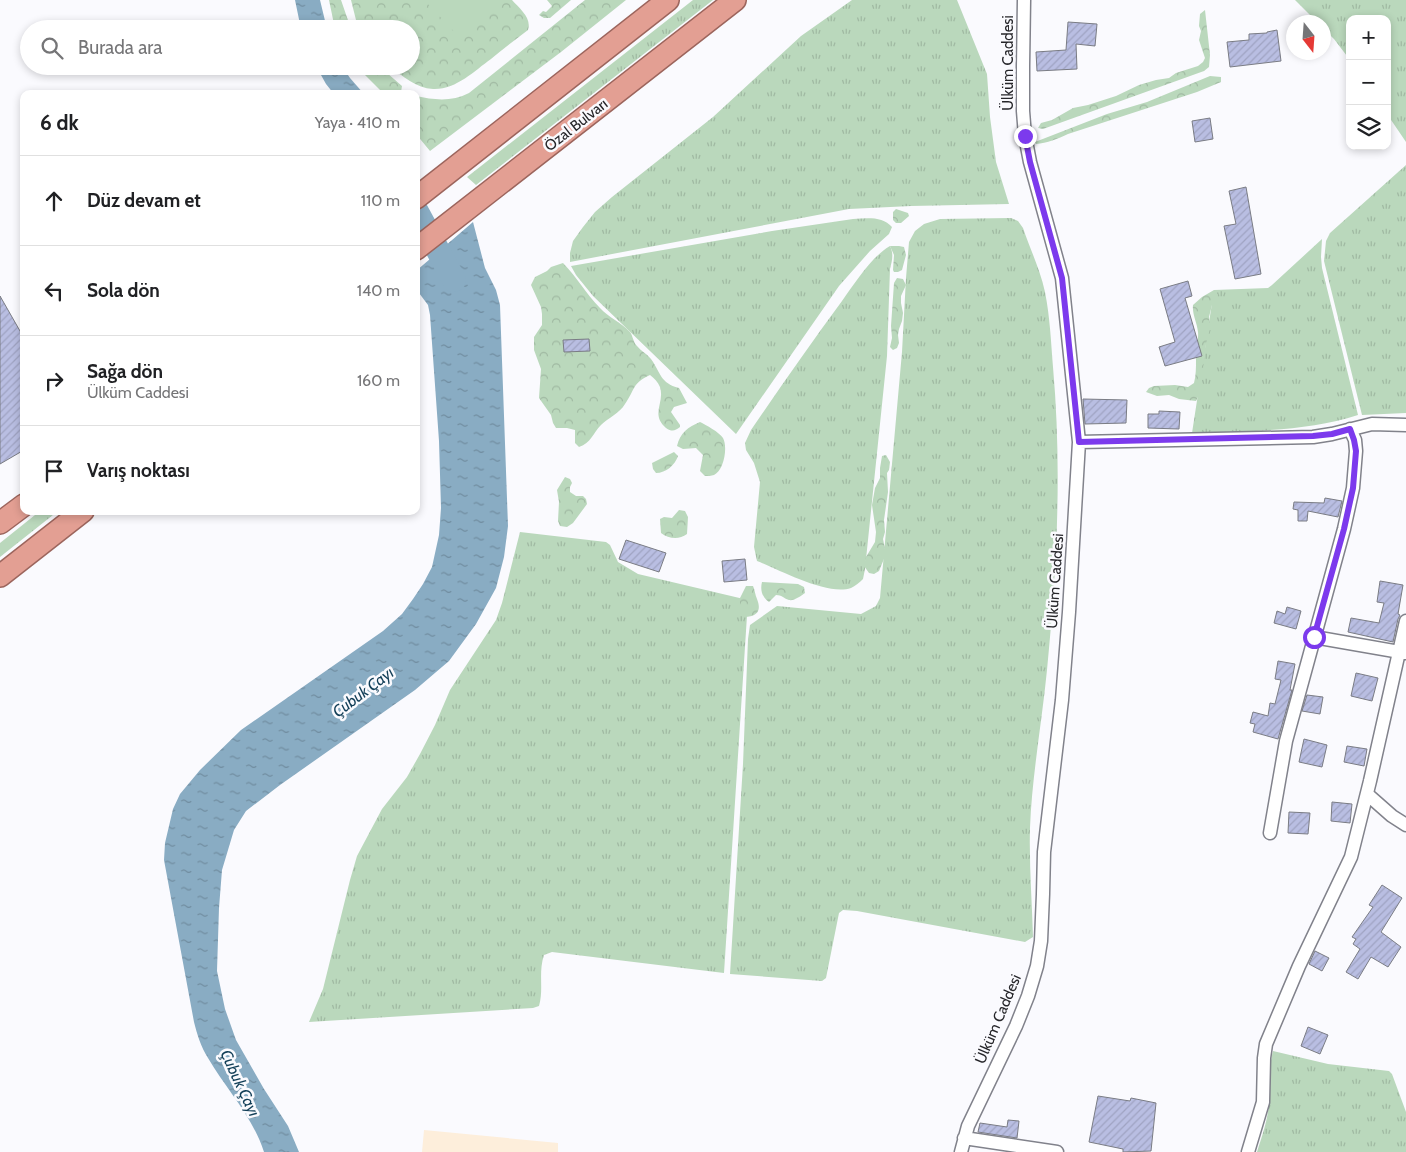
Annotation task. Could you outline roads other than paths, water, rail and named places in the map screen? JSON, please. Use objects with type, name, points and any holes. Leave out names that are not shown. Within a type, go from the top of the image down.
[{"type":"highway","points":[[420,195],[668,0]]},
{"type":"highway","name":"Özal Bulvarı","points":[[420,246],[735,0]]},
{"type":"highway","points":[[0,523],[20,508]]},
{"type":"highway","points":[[0,576],[77,515]]},
{"type":"street","name":"Ülküm Caddesi","points":[[961,1152],[964,1138],[979,1102],[1016,1026],[1037,966],[1041,941],[1044,852],[1062,700],[1070,612],[1079,442],[1062,278],[1030,162],[1025,136],[1023,111],[1024,0]]},
{"type":"street","points":[[1079,442],[1313,436],[1332,434],[1372,424],[1406,425]]},
{"type":"street","points":[[1270,833],[1286,741],[1344,529],[1353,488],[1356,451],[1350,429]]},
{"type":"street","points":[[1248,1152],[1263,1102],[1266,1044],[1299,966],[1351,857],[1402,652],[1406,621]]},
{"type":"street","points":[[1314,637],[1402,652]]},
{"type":"street","points":[[1367,794],[1392,816],[1406,825]]},
{"type":"street","points":[[964,1138],[1057,1152]]},
{"type":"water","points":[[295,0],[320,0],[325,20],[299,20]]},
{"type":"water","points":[[321,75],[348,75],[360,90],[331,90]]},
{"type":"water","points":[[473,222],[485,268],[496,290],[500,305],[508,526],[504,557],[496,588],[476,624],[449,661],[415,690],[246,811],[234,830],[222,870],[217,971],[225,1009],[236,1040],[288,1126],[299,1152],[264,1152],[253,1127],[215,1070],[198,1036],[164,860],[165,843],[173,809],[180,794],[200,770],[241,730],[383,631],[402,614],[423,584],[432,567],[439,535],[441,508],[439,441],[430,315],[428,305],[420,294],[420,268]]},
{"type":"waterway","name":"Çubuk Çayı","points":[[420,217],[454,280]]}]
